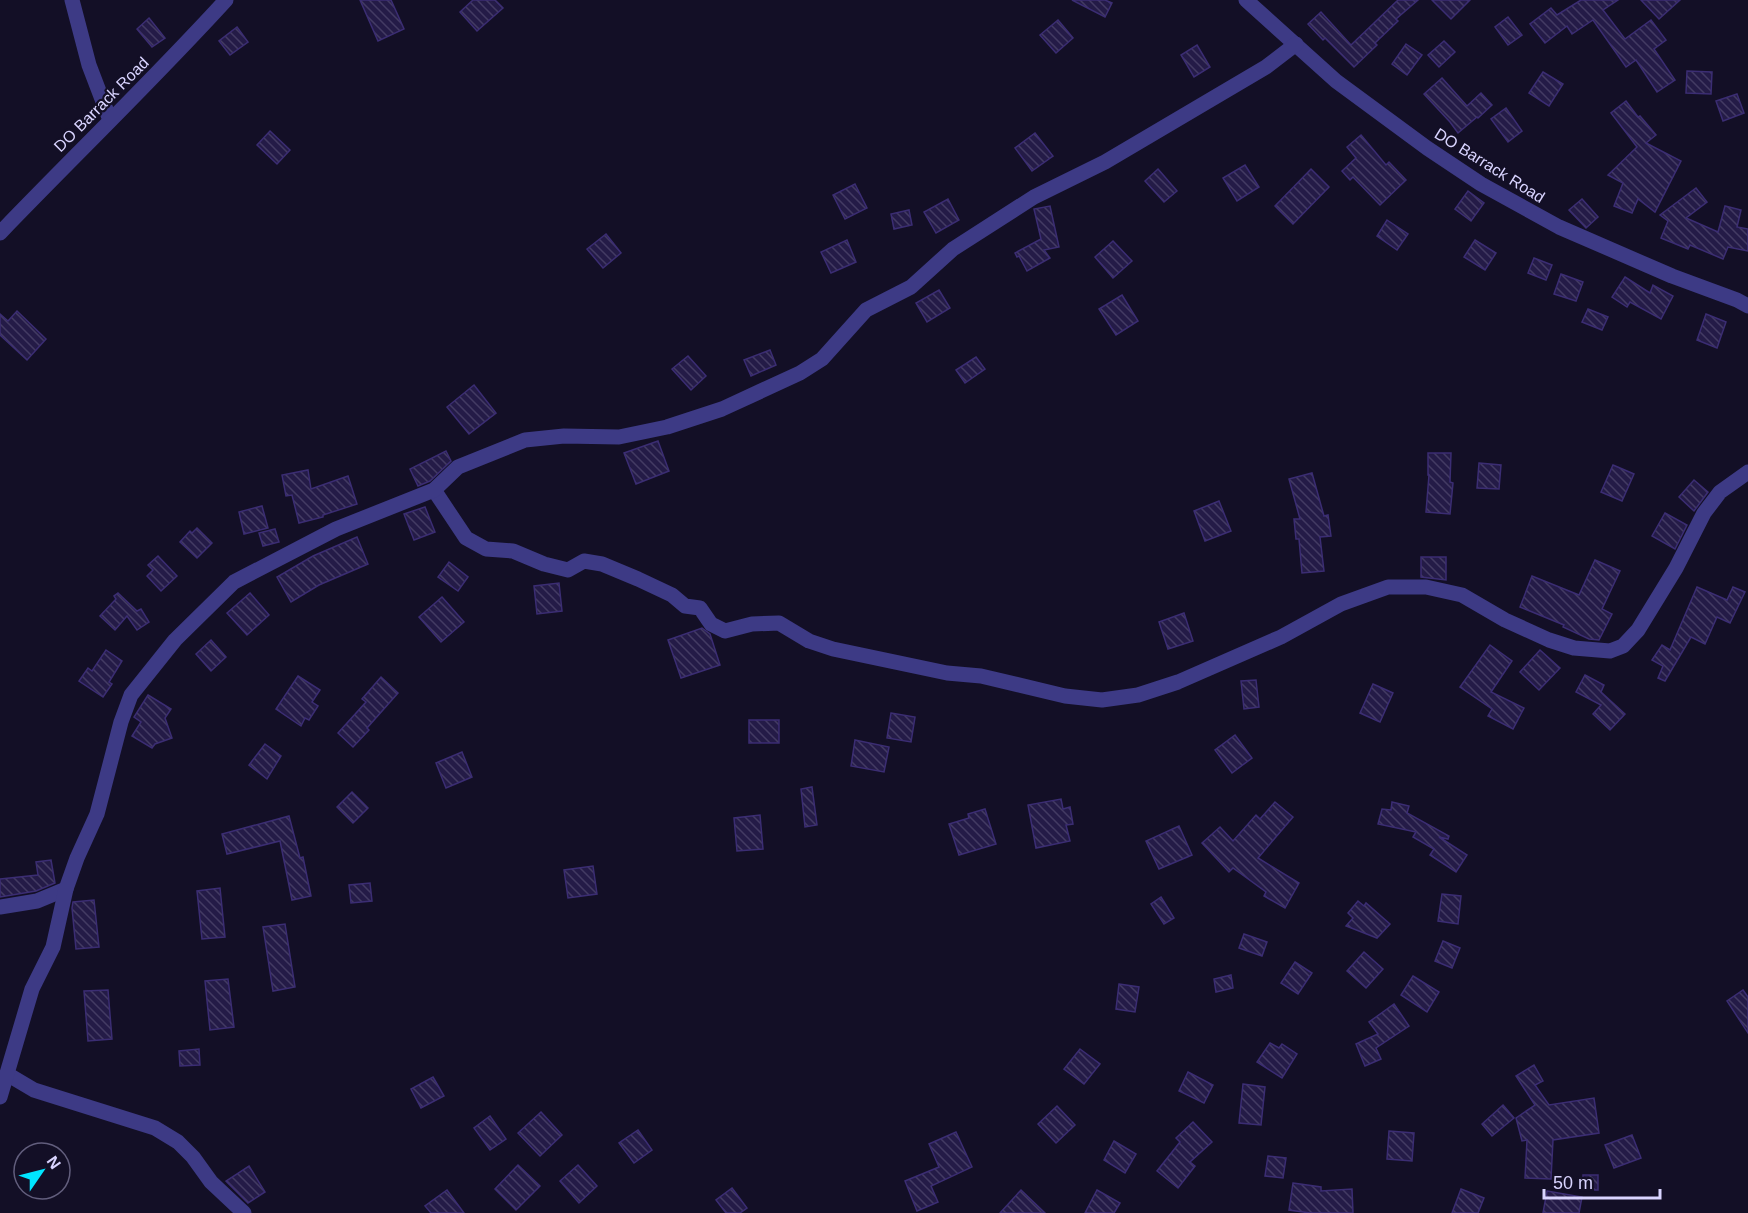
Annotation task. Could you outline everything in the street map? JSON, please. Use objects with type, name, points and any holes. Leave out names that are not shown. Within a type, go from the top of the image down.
[{"type":"street","points":[[72,0],[89,64],[110,120]]},
{"type":"street","name":"DO Barrack Road","points":[[0,233],[178,53],[226,0]]},
{"type":"street","name":"DO Barrack Road","points":[[1246,0],[1336,81],[1427,148],[1481,184],[1559,227],[1748,306]]},
{"type":"street","points":[[0,1097],[32,989],[53,947],[66,889],[76,858],[97,814],[121,722],[131,695],[176,640],[234,582],[336,529],[434,490],[458,467],[525,440],[564,435],[619,437],[667,427],[722,409],[800,373],[822,359],[866,310],[911,287],[953,249],[1034,197],[1105,162],[1266,67],[1296,44]]},
{"type":"street","points":[[434,490],[466,538],[486,549],[513,551],[544,564],[568,570],[584,561],[602,564],[672,595],[685,606],[700,608],[711,624],[725,631],[752,624],[779,623],[809,640],[833,649],[936,671],[981,676],[1065,696],[1102,700],[1138,695],[1178,682],[1281,637],[1341,604],[1388,587],[1426,587],[1462,595],[1505,620],[1550,640],[1574,648],[1610,651],[1623,646],[1638,630],[1676,568],[1704,513],[1720,492],[1748,472]]},
{"type":"street","points":[[0,907],[37,901],[66,889]]},
{"type":"street","points":[[7,1074],[34,1090],[155,1128],[178,1142],[193,1157],[211,1182],[244,1213]]},
{"type":"building","points":[[360,0],[391,0],[404,29],[378,41]]},
{"type":"building","points":[[473,0],[495,0],[503,8],[477,31],[460,12]]},
{"type":"building","points":[[1072,0],[1105,0],[1112,3],[1105,17]]},
{"type":"building","points":[[1398,0],[1418,0],[1396,19],[1398,21],[1375,43],[1377,45],[1354,67],[1308,24],[1321,12],[1351,45]]},
{"type":"building","points":[[1432,0],[1470,0],[1451,19]]},
{"type":"building","points":[[1581,0],[1618,0],[1603,10],[1625,39],[1651,20],[1666,40],[1654,49],[1675,80],[1657,92],[1636,60],[1626,67],[1593,20],[1572,34],[1567,26],[1545,43],[1530,24],[1551,8],[1557,15]]},
{"type":"building","points":[[1641,0],[1680,0],[1659,19]]},
{"type":"building","points":[[1508,17],[1522,35],[1508,45],[1495,27]]},
{"type":"building","points":[[149,18],[165,38],[152,47],[137,29]]},
{"type":"building","points":[[1058,20],[1073,38],[1056,53],[1040,35]]},
{"type":"building","points":[[237,27],[248,42],[230,55],[219,41]]},
{"type":"building","points":[[1444,41],[1455,52],[1439,67],[1428,55]]},
{"type":"building","points":[[1406,44],[1422,55],[1407,75],[1392,64]]},
{"type":"building","points":[[1197,45],[1210,67],[1194,77],[1181,55]]},
{"type":"building","points":[[1687,71],[1712,72],[1711,94],[1686,93]]},
{"type":"building","points":[[1543,72],[1563,84],[1549,106],[1529,93]]},
{"type":"building","points":[[1442,78],[1467,106],[1481,93],[1492,105],[1458,133],[1424,94]]},
{"type":"building","points":[[1737,94],[1744,113],[1723,121],[1716,101]]},
{"type":"building","points":[[1626,101],[1656,135],[1646,143],[1681,161],[1655,212],[1638,199],[1632,213],[1614,206],[1623,183],[1608,175],[1637,147],[1611,113]]},
{"type":"building","points":[[1506,108],[1522,131],[1508,142],[1491,119]]},
{"type":"building","points":[[270,131],[290,150],[277,164],[257,145]]},
{"type":"building","points":[[1035,133],[1053,156],[1032,171],[1015,148]]},
{"type":"building","points":[[1361,135],[1386,165],[1389,162],[1406,180],[1380,205],[1353,177],[1350,180],[1342,171],[1356,158],[1347,147]]},
{"type":"building","points":[[1245,165],[1259,187],[1237,201],[1223,178]]},
{"type":"building","points":[[1158,169],[1177,191],[1164,202],[1145,181]]},
{"type":"building","points":[[1311,169],[1329,187],[1293,224],[1275,206]]},
{"type":"building","points":[[855,184],[867,208],[845,219],[833,195]]},
{"type":"building","points":[[1696,188],[1707,202],[1686,218],[1718,232],[1725,206],[1741,210],[1737,227],[1748,229],[1748,251],[1728,247],[1723,259],[1690,245],[1688,249],[1661,238],[1668,221],[1660,215]]},
{"type":"building","points":[[1468,191],[1484,203],[1471,221],[1455,209]]},
{"type":"building","points":[[948,199],[959,220],[936,233],[924,212]]},
{"type":"building","points":[[1582,199],[1598,217],[1586,228],[1569,210]]},
{"type":"building","points":[[1050,206],[1059,247],[1044,250],[1050,258],[1027,271],[1015,253],[1041,239],[1034,209]]},
{"type":"building","points":[[909,210],[912,225],[894,229],[891,214]]},
{"type":"building","points":[[1387,220],[1408,234],[1397,250],[1377,236]]},
{"type":"building","points":[[606,234],[621,253],[603,268],[587,249]]},
{"type":"building","points":[[847,240],[856,262],[831,273],[821,252]]},
{"type":"building","points":[[1475,240],[1496,253],[1485,270],[1464,257]]},
{"type":"building","points":[[1113,241],[1132,261],[1113,278],[1095,257]]},
{"type":"building","points":[[1534,258],[1552,265],[1546,280],[1528,273]]},
{"type":"building","points":[[1561,274],[1583,282],[1576,301],[1554,294]]},
{"type":"building","points":[[1625,277],[1650,293],[1653,285],[1673,296],[1661,319],[1630,302],[1627,307],[1612,297]]},
{"type":"building","points":[[939,290],[950,308],[927,322],[916,303]]},
{"type":"building","points":[[1122,295],[1138,321],[1116,335],[1099,309]]},
{"type":"building","points":[[1588,309],[1608,317],[1602,330],[1582,322]]},
{"type":"building","points":[[17,311],[46,339],[27,360],[0,335],[0,314],[8,321]]},
{"type":"building","points":[[1706,314],[1726,322],[1717,348],[1697,340]]},
{"type":"building","points":[[770,350],[776,365],[751,376],[744,360]]},
{"type":"building","points":[[688,356],[706,376],[691,390],[672,369]]},
{"type":"building","points":[[976,357],[985,369],[965,383],[956,370]]},
{"type":"building","points":[[474,385],[496,413],[469,434],[447,407]]},
{"type":"building","points":[[658,441],[669,471],[636,484],[624,453]]},
{"type":"building","points":[[446,451],[451,461],[430,481],[418,486],[410,469]]},
{"type":"building","points":[[1428,453],[1451,453],[1450,482],[1453,483],[1450,514],[1426,512]]},
{"type":"building","points":[[1479,463],[1501,465],[1499,489],[1477,488]]},
{"type":"building","points":[[1613,465],[1634,474],[1622,501],[1601,492]]},
{"type":"building","points":[[308,470],[311,489],[348,476],[357,504],[299,523],[292,495],[286,496],[282,475]]},
{"type":"building","points":[[1312,473],[1324,516],[1328,515],[1331,536],[1320,537],[1324,571],[1302,573],[1299,539],[1296,539],[1294,519],[1300,519],[1289,479]]},
{"type":"building","points":[[1694,480],[1708,492],[1694,511],[1679,497]]},
{"type":"building","points":[[1219,501],[1231,531],[1205,541],[1194,511]]},
{"type":"building","points":[[262,506],[268,528],[244,534],[239,512]]},
{"type":"building","points":[[425,507],[435,532],[414,540],[404,514]]},
{"type":"building","points":[[1665,513],[1687,525],[1675,549],[1652,536]]},
{"type":"building","points":[[197,528],[212,543],[197,558],[180,542],[190,531],[192,533]]},
{"type":"building","points":[[275,529],[279,542],[263,546],[259,533]]},
{"type":"building","points":[[357,537],[368,564],[319,585],[291,602],[277,577],[313,556]]},
{"type":"building","points":[[158,556],[177,576],[161,591],[147,576],[153,570],[148,565]]},
{"type":"building","points":[[1421,557],[1446,557],[1446,580],[1421,577]]},
{"type":"building","points":[[1595,560],[1620,571],[1602,609],[1612,614],[1599,640],[1589,639],[1563,627],[1564,625],[1520,607],[1532,576],[1579,595]]},
{"type":"building","points":[[449,562],[468,577],[458,591],[438,577]]},
{"type":"building","points":[[559,583],[562,611],[537,614],[534,586]]},
{"type":"building","points":[[1697,587],[1727,600],[1733,587],[1745,592],[1730,623],[1717,617],[1705,644],[1691,637],[1665,681],[1658,678],[1663,666],[1652,660],[1662,645],[1670,650]]},
{"type":"building","points":[[118,593],[137,611],[141,609],[149,622],[137,630],[127,616],[115,630],[100,616],[116,599],[114,596]]},
{"type":"building","points":[[250,593],[269,615],[247,635],[227,613]]},
{"type":"building","points":[[442,597],[464,622],[441,642],[419,617]]},
{"type":"building","points":[[1184,613],[1193,641],[1168,649],[1159,622]]},
{"type":"building","points":[[702,628],[710,634],[720,665],[681,678],[668,640]]},
{"type":"building","points":[[211,640],[226,657],[211,671],[196,654]]},
{"type":"building","points":[[1490,645],[1512,661],[1491,692],[1524,708],[1513,729],[1488,716],[1492,709],[1460,687]]},
{"type":"building","points":[[106,650],[122,661],[109,682],[112,684],[103,697],[79,681],[88,668],[92,671]]},
{"type":"building","points":[[1540,650],[1560,668],[1539,690],[1520,672]]},
{"type":"building","points":[[1585,675],[1604,685],[1601,692],[1625,714],[1610,730],[1593,714],[1601,705],[1576,692]]},
{"type":"building","points":[[298,676],[320,690],[312,702],[318,706],[309,720],[305,718],[301,726],[276,709]]},
{"type":"building","points":[[381,677],[398,693],[353,747],[338,733],[366,702],[362,699]]},
{"type":"building","points":[[1256,680],[1259,707],[1244,709],[1241,681]]},
{"type":"building","points":[[1373,684],[1393,693],[1380,722],[1360,713]]},
{"type":"building","points":[[148,695],[171,709],[165,718],[172,738],[155,744],[152,748],[132,736],[141,722],[134,717]]},
{"type":"building","points":[[891,713],[915,717],[911,742],[887,738]]},
{"type":"building","points":[[749,720],[779,720],[779,743],[749,743]]},
{"type":"building","points":[[1235,735],[1252,758],[1232,773],[1215,750]]},
{"type":"building","points":[[855,740],[889,747],[884,772],[851,766]]},
{"type":"building","points":[[265,744],[281,756],[267,779],[249,765]]},
{"type":"building","points":[[462,752],[472,777],[446,788],[436,763]]},
{"type":"building","points":[[812,787],[817,825],[805,827],[801,789]]},
{"type":"building","points":[[352,792],[368,808],[353,823],[337,807]]},
{"type":"building","points":[[1061,799],[1063,809],[1070,807],[1073,824],[1066,825],[1070,841],[1036,848],[1028,805]]},
{"type":"building","points":[[1275,802],[1293,817],[1258,858],[1299,883],[1285,908],[1264,896],[1266,892],[1233,868],[1229,872],[1202,843],[1220,827],[1233,841],[1256,815],[1260,819]]},
{"type":"building","points":[[1392,802],[1409,806],[1407,813],[1449,836],[1448,839],[1439,837],[1467,855],[1456,872],[1430,855],[1434,849],[1413,837],[1416,832],[1378,824],[1382,809],[1391,810]]},
{"type":"building","points":[[985,809],[996,844],[959,855],[949,824],[969,818],[968,814]]},
{"type":"building","points":[[760,815],[763,849],[737,851],[734,818]]},
{"type":"building","points":[[289,816],[300,858],[303,857],[311,896],[292,900],[280,841],[227,854],[222,834]]},
{"type":"building","points":[[1179,826],[1192,855],[1159,869],[1146,841]]},
{"type":"building","points":[[51,860],[55,883],[36,891],[0,897],[0,879],[38,875],[36,862]]},
{"type":"building","points":[[593,866],[597,894],[568,898],[564,870]]},
{"type":"building","points":[[370,883],[372,901],[351,903],[349,885]]},
{"type":"building","points":[[220,888],[225,937],[202,939],[197,891]]},
{"type":"building","points":[[1442,894],[1461,896],[1458,924],[1438,921]]},
{"type":"building","points":[[1161,897],[1174,918],[1164,924],[1151,904]]},
{"type":"building","points":[[94,900],[99,947],[76,949],[73,902]]},
{"type":"building","points":[[1358,901],[1364,906],[1366,903],[1390,924],[1377,938],[1346,926],[1353,918],[1348,913]]},
{"type":"building","points":[[285,924],[295,987],[273,991],[263,927]]},
{"type":"building","points":[[1244,934],[1267,942],[1262,956],[1239,948]]},
{"type":"building","points":[[1443,941],[1460,948],[1452,968],[1435,961]]},
{"type":"building","points":[[1364,952],[1383,969],[1366,988],[1347,971]]},
{"type":"building","points":[[1295,962],[1312,973],[1298,994],[1281,983]]},
{"type":"building","points":[[1231,975],[1233,988],[1216,992],[1214,979]]},
{"type":"building","points":[[1413,976],[1439,992],[1427,1012],[1401,995]]},
{"type":"building","points":[[228,979],[234,1027],[210,1030],[205,981]]},
{"type":"building","points":[[1119,984],[1139,987],[1135,1012],[1116,1009]]},
{"type":"building","points":[[108,990],[112,1039],[88,1041],[84,991]]},
{"type":"building","points":[[1743,990],[1748,997],[1748,1033],[1727,1001]]},
{"type":"building","points":[[1394,1004],[1409,1026],[1376,1048],[1381,1059],[1365,1066],[1356,1044],[1378,1034],[1369,1022]]},
{"type":"building","points":[[1270,1043],[1279,1048],[1282,1044],[1297,1054],[1282,1078],[1257,1062]]},
{"type":"building","points":[[199,1049],[200,1065],[180,1066],[179,1051]]},
{"type":"building","points":[[1080,1049],[1100,1064],[1084,1084],[1064,1069]]},
{"type":"building","points":[[1534,1065],[1543,1081],[1535,1085],[1549,1105],[1594,1098],[1599,1133],[1553,1140],[1551,1179],[1525,1178],[1527,1140],[1522,1141],[1516,1118],[1535,1105],[1516,1076]]},
{"type":"building","points":[[1188,1072],[1213,1085],[1204,1103],[1179,1091]]},
{"type":"building","points":[[433,1077],[444,1096],[421,1108],[411,1089]]},
{"type":"building","points":[[1243,1084],[1265,1087],[1261,1125],[1239,1123]]},
{"type":"building","points":[[1503,1105],[1514,1118],[1492,1136],[1482,1124]]},
{"type":"building","points":[[1057,1106],[1075,1125],[1056,1143],[1038,1124]]},
{"type":"building","points":[[541,1112],[562,1135],[540,1156],[518,1133]]},
{"type":"building","points":[[490,1116],[506,1139],[490,1150],[474,1128]]},
{"type":"building","points":[[1193,1122],[1212,1142],[1190,1162],[1195,1166],[1178,1188],[1157,1171],[1180,1142],[1176,1138]]},
{"type":"building","points":[[638,1130],[652,1150],[634,1163],[619,1143]]},
{"type":"building","points":[[1389,1131],[1414,1133],[1412,1161],[1387,1159]]},
{"type":"building","points":[[956,1132],[972,1167],[931,1186],[938,1202],[917,1211],[905,1181],[939,1167],[929,1144]]},
{"type":"building","points":[[1632,1135],[1641,1158],[1614,1168],[1605,1145]]},
{"type":"building","points":[[1114,1141],[1136,1154],[1125,1173],[1104,1160]]},
{"type":"building","points":[[1268,1156],[1286,1158],[1283,1178],[1265,1176]]},
{"type":"building","points":[[518,1165],[540,1186],[516,1210],[495,1189]]},
{"type":"building","points":[[578,1165],[597,1186],[579,1203],[560,1181]]},
{"type":"building","points":[[249,1166],[265,1192],[248,1203],[226,1181]]},
{"type":"building","points":[[1583,1175],[1598,1175],[1598,1190],[1583,1190]]},
{"type":"building","points":[[1293,1183],[1321,1187],[1321,1191],[1352,1189],[1353,1213],[1310,1213],[1289,1210]]},
{"type":"building","points":[[732,1188],[747,1208],[740,1213],[726,1213],[716,1200]]},
{"type":"building","points":[[1461,1189],[1484,1198],[1478,1213],[1452,1213]]},
{"type":"building","points":[[447,1190],[464,1213],[431,1213],[425,1206]]},
{"type":"building","points":[[1021,1190],[1045,1213],[1000,1213]]},
{"type":"building","points":[[1097,1190],[1120,1203],[1114,1213],[1085,1213]]},
{"type":"building","points":[[1547,1191],[1582,1197],[1579,1213],[1543,1213]]}]
